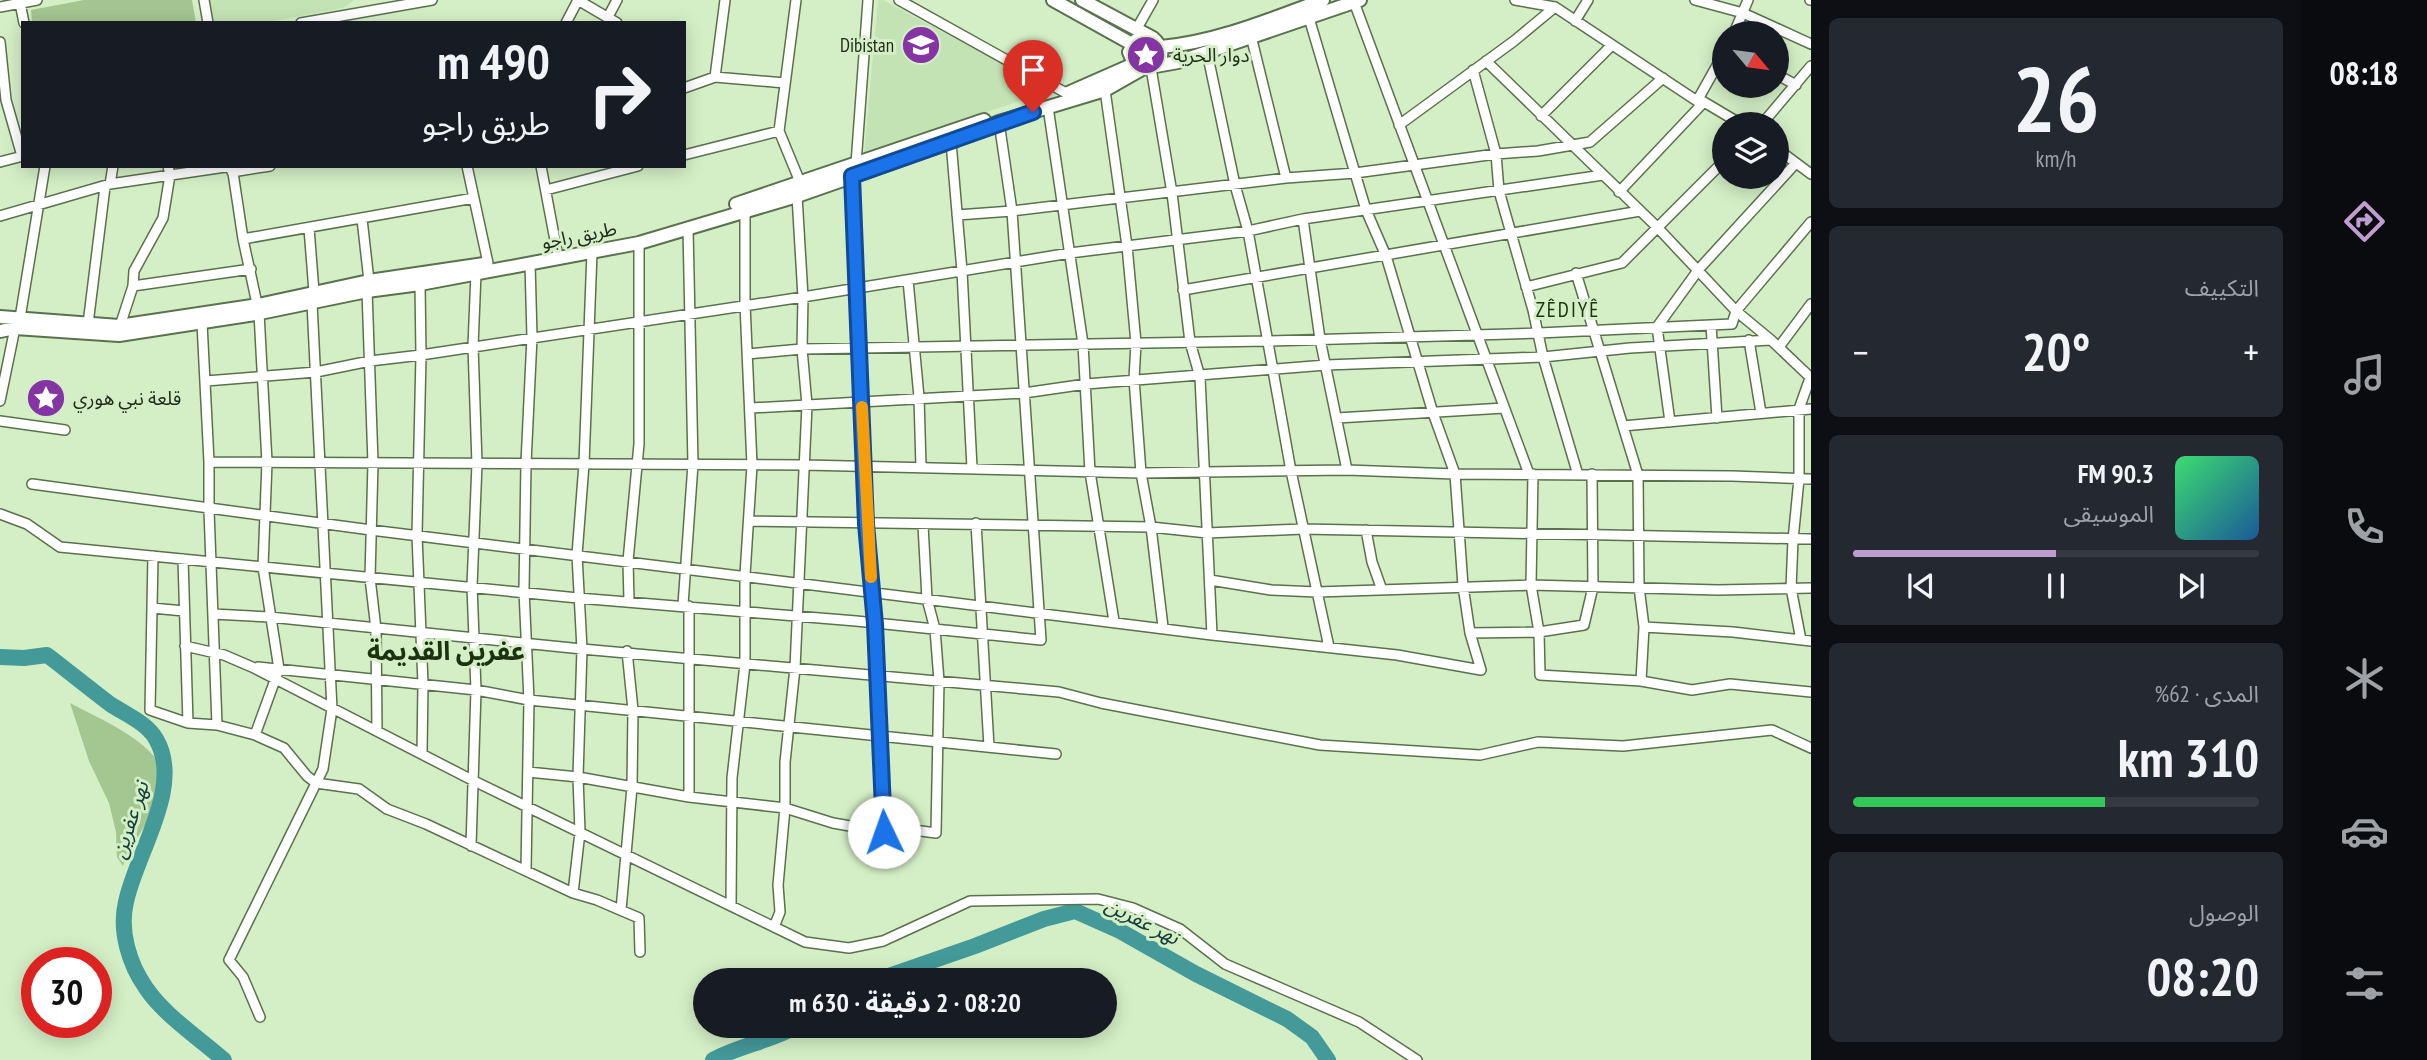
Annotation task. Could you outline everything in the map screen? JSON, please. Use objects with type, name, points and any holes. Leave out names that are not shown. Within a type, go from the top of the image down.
[{"type":"main road","points":[[1053,0],[1132,44]]},
{"type":"main road","points":[[1082,0],[1156,40],[1161,47],[1161,57],[1146,66],[1130,56],[1132,44],[1140,38],[1149,37]]},
{"type":"main road","points":[[1161,47],[1178,46],[1213,37],[1324,0]]},
{"type":"main road","name":"طريق راجو","points":[[368,286],[419,284],[639,243],[797,196],[854,170],[1066,93],[1146,66],[1178,62],[1357,1]]},
{"type":"main road","name":"طريق راجو","points":[[0,331],[18,323],[88,324],[119,330],[258,309],[648,233],[800,182],[854,170],[951,142],[999,122],[1105,90],[1146,66]]},
{"type":"main road","name":"طريق راجو","points":[[0,317],[18,323],[119,330],[202,323],[258,309]]},
{"type":"street","points":[[2,4],[37,0]]},
{"type":"street","points":[[204,0],[208,21]]},
{"type":"street","points":[[324,21],[349,19],[432,0]]},
{"type":"street","points":[[566,21],[578,0],[614,21]]},
{"type":"street","points":[[608,17],[617,0]]},
{"type":"street","points":[[715,77],[725,0]]},
{"type":"street","points":[[796,0],[779,131],[800,182]]},
{"type":"street","points":[[528,772],[578,777],[689,797],[785,808],[833,823],[884,832],[875,624],[866,524],[854,170],[868,0]]},
{"type":"street","points":[[899,0],[1066,93]]},
{"type":"street","points":[[1136,30],[1153,0]]},
{"type":"street","points":[[1515,0],[1555,7],[1720,112]]},
{"type":"street","points":[[1576,21],[1588,0]]},
{"type":"street","points":[[1695,0],[1743,13],[1811,44]]},
{"type":"street","points":[[1739,21],[1748,0]]},
{"type":"street","points":[[1357,1],[1413,164],[1531,474],[1531,585],[1539,632],[1540,675],[1642,681],[1692,690],[1730,684],[1811,692]]},
{"type":"street","points":[[20,3],[24,21]]},
{"type":"street","points":[[1399,125],[1555,7]]},
{"type":"street","points":[[32,484],[209,510],[745,575],[799,584],[1397,655],[1481,670],[1470,633],[1462,586],[1455,474],[1433,413],[1386,256],[1366,210],[1309,18]]},
{"type":"street","points":[[1251,36],[1286,178]]},
{"type":"street","points":[[0,42],[3,101],[21,150]]},
{"type":"street","points":[[1541,116],[1612,45]]},
{"type":"street","points":[[1207,52],[1235,185],[1248,230],[1291,471],[1329,647]]},
{"type":"street","points":[[1486,61],[1657,227],[1736,311],[1775,343],[1811,378],[1799,409],[1799,479],[1791,588],[1806,641],[1733,632],[1644,627]]},
{"type":"street","points":[[1146,66],[1172,192],[1190,342],[1200,377],[1212,635]]},
{"type":"street","points":[[1772,112],[1811,66]]},
{"type":"street","points":[[1473,70],[1496,154],[1499,191],[1578,475]]},
{"type":"street","points":[[686,87],[715,77],[785,83]]},
{"type":"street","points":[[957,215],[1012,211],[1286,178],[1355,173],[1538,151],[1590,142],[1663,78]]},
{"type":"street","points":[[1619,192],[1701,101],[1712,78]]},
{"type":"street","points":[[1789,81],[1796,85]]},
{"type":"street","points":[[1105,90],[1127,246],[1136,343],[1134,380],[1142,473],[1163,627]]},
{"type":"street","points":[[1048,107],[1083,344],[1090,472],[1114,621]]},
{"type":"street","points":[[0,514],[27,524],[60,547],[1041,640],[1012,211],[999,122]]},
{"type":"street","points":[[686,154],[779,131]]},
{"type":"street","points":[[951,142],[962,271],[972,468]]},
{"type":"street","points":[[0,162],[21,157]]},
{"type":"street","points":[[1789,158],[1810,170]]},
{"type":"street","points":[[1670,422],[1657,327],[1699,269],[1796,163]]},
{"type":"street","points":[[0,401],[18,323],[45,168]]},
{"type":"street","points":[[88,324],[112,168]]},
{"type":"street","points":[[0,216],[169,170],[232,168],[243,240],[258,309],[267,462],[263,567],[279,668],[255,735]]},
{"type":"street","points":[[467,168],[488,263]]},
{"type":"street","points":[[541,168],[557,251]]},
{"type":"street","points":[[546,190],[630,168]]},
{"type":"street","points":[[119,330],[133,286],[134,271],[163,218],[169,170]]},
{"type":"street","points":[[1526,286],[1622,263],[1712,173]]},
{"type":"street","points":[[206,381],[316,372],[370,361],[803,297],[1070,253],[1248,230],[1303,219],[1603,175]]},
{"type":"street","points":[[774,927],[780,912],[778,886],[785,808],[785,762],[795,668],[807,405],[802,349],[803,297],[797,196]]},
{"type":"street","points":[[243,240],[474,198]]},
{"type":"street","points":[[731,906],[732,778],[745,664],[745,575],[752,466],[745,304],[745,210]]},
{"type":"street","points":[[1183,290],[1640,211]]},
{"type":"street","points":[[362,219],[368,286],[373,463],[370,578],[376,629],[377,731]]},
{"type":"street","points":[[1303,219],[1320,339],[1347,470]]},
{"type":"street","points":[[747,354],[802,349],[1267,341],[1732,324],[1736,311],[1811,222]]},
{"type":"street","points":[[260,1017],[243,977],[229,960],[323,769],[332,709],[309,228]]},
{"type":"street","points":[[688,228],[693,464],[684,568],[690,660],[689,797]]},
{"type":"street","points":[[629,601],[628,561],[639,444],[639,243]]},
{"type":"street","points":[[573,893],[580,832],[578,777],[582,649],[577,555],[584,464],[592,252]]},
{"type":"street","points":[[526,870],[528,700],[524,591],[532,337],[530,263]]},
{"type":"street","points":[[133,286],[251,269]]},
{"type":"street","points":[[471,846],[476,690],[472,586],[477,464],[473,346],[476,274]]},
{"type":"street","points":[[1576,274],[1638,475],[1639,587],[1644,627],[1642,681]]},
{"type":"street","points":[[908,280],[916,348],[921,467]]},
{"type":"street","points":[[419,284],[421,355],[417,535],[422,634],[422,753]]},
{"type":"street","points":[[1775,343],[1811,304]]},
{"type":"street","points":[[202,323],[217,725]]},
{"type":"street","points":[[1711,325],[1717,418]]},
{"type":"street","points":[[751,408],[1024,393],[1086,384],[1326,365],[1543,357],[1749,340],[1775,343]]},
{"type":"street","points":[[1749,340],[1761,413]]},
{"type":"street","points":[[1338,418],[1504,408]]},
{"type":"street","points":[[1623,426],[1811,409]]},
{"type":"street","points":[[0,421],[65,430]]},
{"type":"street","points":[[209,462],[805,465],[1142,473],[1347,470],[1811,479]]},
{"type":"street","points":[[1470,633],[1539,632],[1584,625],[1593,587],[1592,474]]},
{"type":"street","points":[[749,521],[800,524],[976,523],[1151,527],[1207,533],[1303,529],[1811,539]]},
{"type":"street","points":[[976,523],[989,747]]},
{"type":"street","points":[[884,826],[936,833],[939,681],[935,629],[927,599],[923,524]]},
{"type":"street","points":[[1367,530],[1372,562],[1382,590]]},
{"type":"street","points":[[153,556],[150,710],[188,723],[217,725],[255,735],[284,748],[316,783],[359,789],[387,809],[426,824],[573,893],[639,918],[640,953]]},
{"type":"street","points":[[183,559],[188,723]]},
{"type":"street","points":[[1210,580],[1271,590],[1317,592],[1531,585],[1718,590],[1811,588]]},
{"type":"street","points":[[152,608],[184,611]]},
{"type":"street","points":[[213,614],[270,617],[474,639],[627,651],[690,660],[1059,692],[1101,704],[1321,745],[1480,755],[1538,742],[1623,746],[1772,730],[1811,748]]},
{"type":"street","points":[[185,646],[252,667],[528,807],[805,942],[849,948],[883,942],[970,901],[1098,900],[1133,908],[1180,929],[1225,964],[1359,1022],[1417,1060]]},
{"type":"street","points":[[621,910],[632,787],[633,710],[627,651]]},
{"type":"street","points":[[252,667],[476,690],[528,700],[1056,754]]},
{"type":"shaded area","points":[[84,0],[192,0],[196,21],[32,21],[31,10]]},
{"type":"shaded area","points":[[209,0],[355,0],[343,8],[274,21],[213,21]]},
{"type":"shaded area","name":"Dibistan","points":[[878,0],[883,0],[1052,90],[864,153]]},
{"type":"shaded area","points":[[70,703],[128,735],[155,757],[162,770],[160,794],[123,866],[117,857],[116,832],[109,803],[89,761]]},
{"type":"waterway","name":"نهر عفرين","points":[[0,657],[47,655],[110,704],[141,724],[156,739],[163,758],[165,778],[155,820],[126,902],[124,924],[127,946],[140,979],[153,998],[224,1060]]},
{"type":"waterway","name":"نهر عفرين","points":[[912,968],[1044,919],[1075,911],[1120,931],[1196,974],[1287,1019],[1312,1037],[1328,1060]]},
{"type":"waterway","name":"نهر عفرين","points":[[713,1060],[771,1038]]},
{"type":"slow traffic","points":[[862,407],[866,524],[871,577]]},
{"type":"place","name":"Dibistan","points":[[921,45]]},
{"type":"place","name":"دوار الحرية","points":[[1146,55]]},
{"type":"place","name":"قلعة نبي هوري","points":[[46,398]]},
{"type":"district","name":"ZÊDIYÊ","points":[[1568,310]]},
{"type":"district","name":"عفرين القديمة","points":[[446,651]]},
{"type":"route","points":[[884,832],[875,624],[866,524],[852,176],[1033,112]]}]
